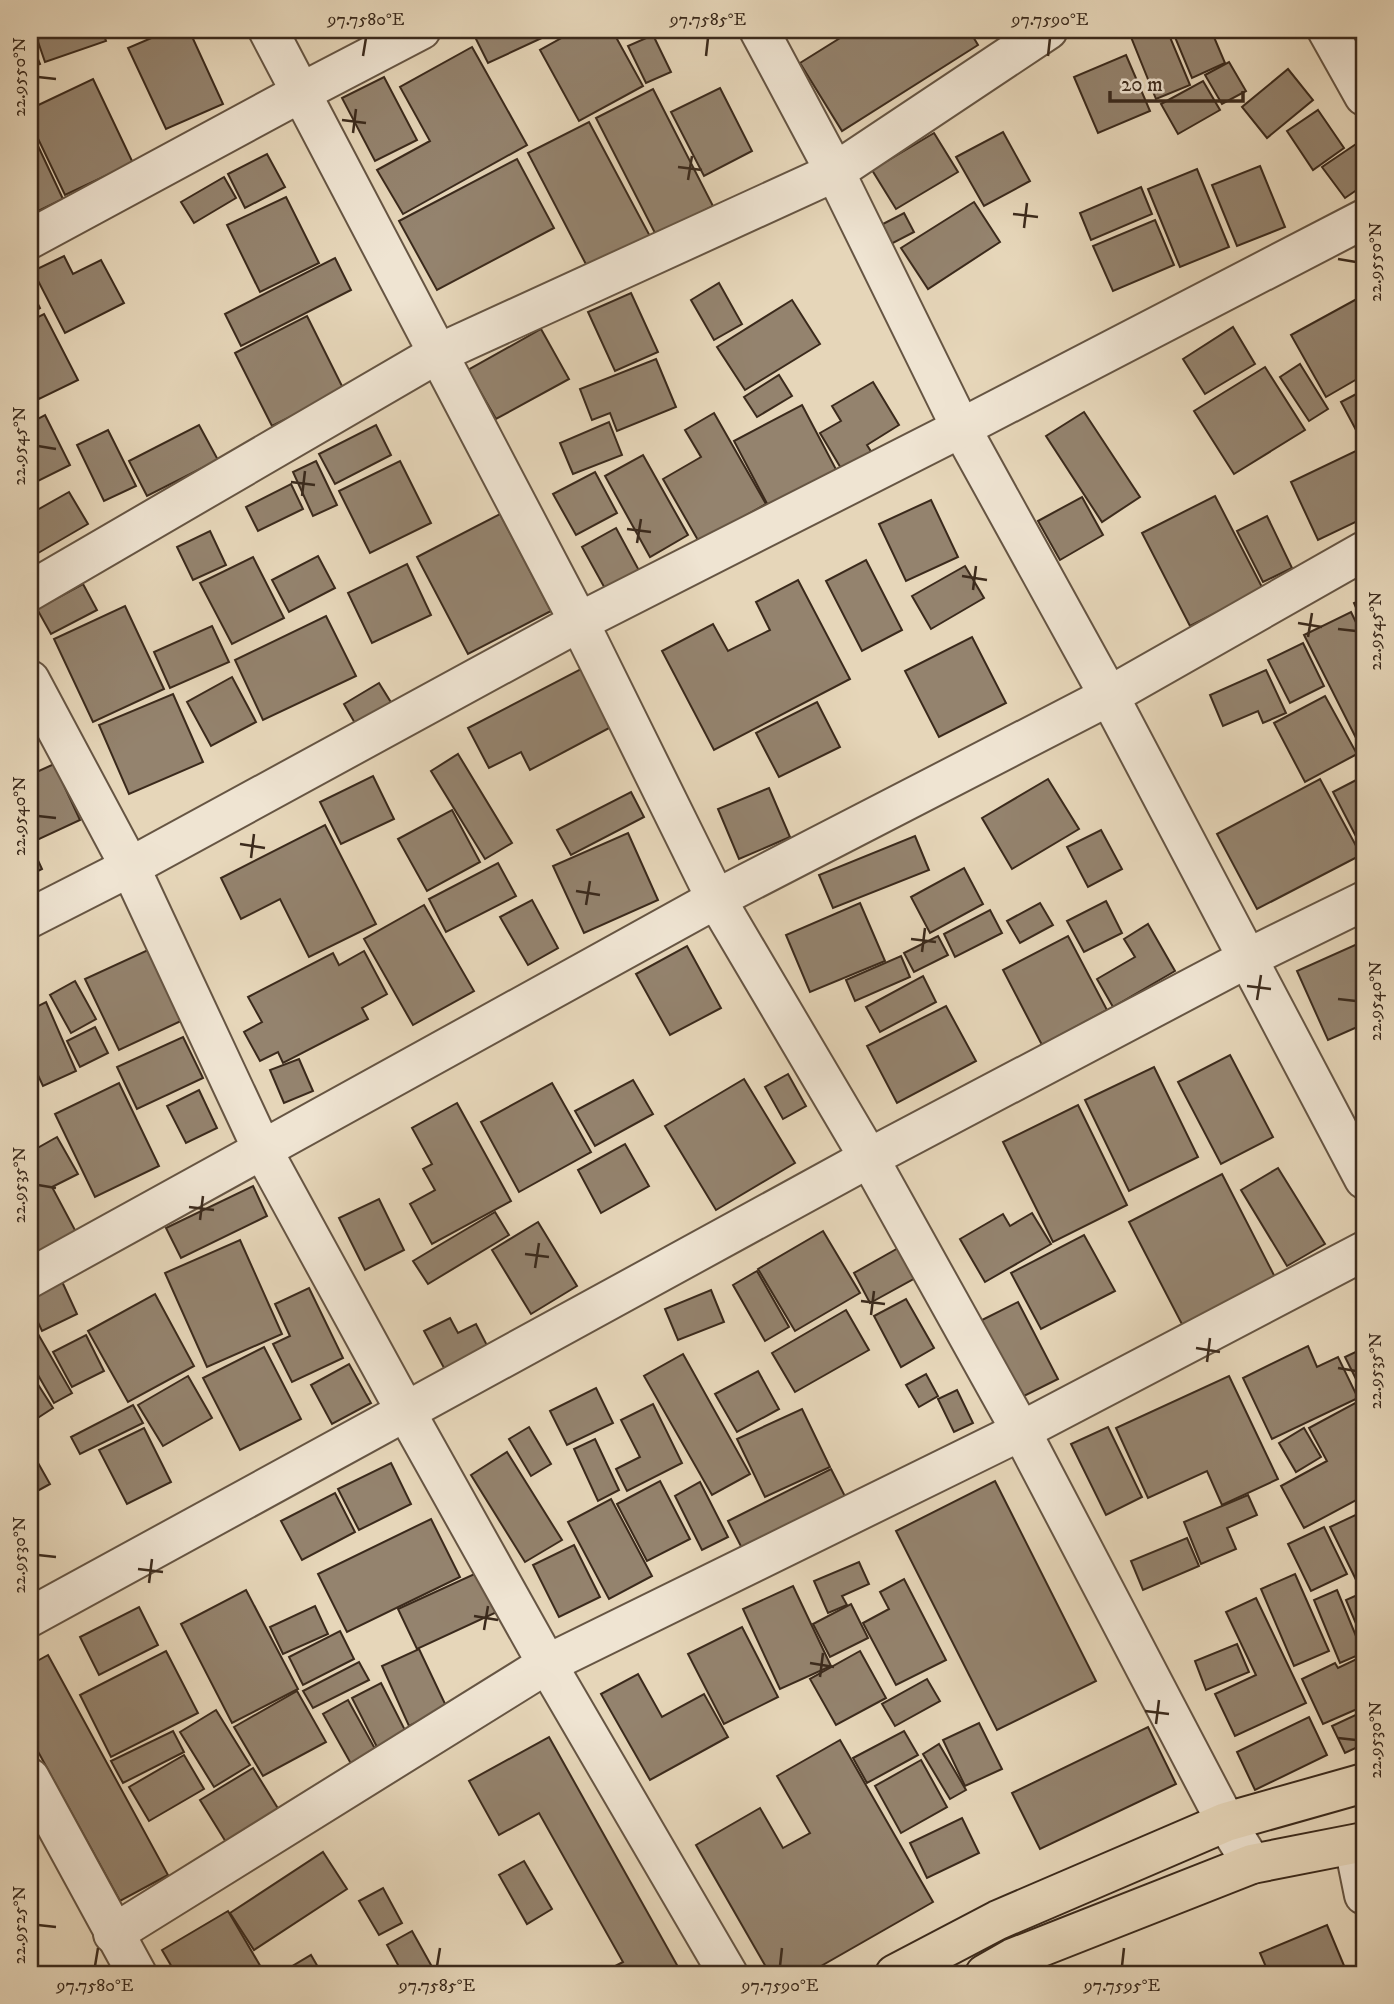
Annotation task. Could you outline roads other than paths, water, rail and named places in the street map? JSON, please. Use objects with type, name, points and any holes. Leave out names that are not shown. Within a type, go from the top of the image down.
[{"type":"main road","points":[[895,1974],[998,1920],[1226,1822],[1364,1783]]},
{"type":"main road","points":[[985,1974],[1013,1958],[1252,1864],[1359,1844]]},
{"type":"street","points":[[268,30],[579,622],[716,899],[869,1158],[1021,1431],[1226,1822],[1252,1864]]},
{"type":"street","points":[[30,239],[421,30]]},
{"type":"street","points":[[759,30],[835,172],[961,428],[1109,696],[1364,1179]]},
{"type":"street","points":[[30,591],[437,354],[835,172],[1048,30]]},
{"type":"street","points":[[1327,30],[1364,96]]},
{"type":"street","points":[[30,918],[130,867],[579,622],[1364,219]]},
{"type":"street","points":[[30,1278],[716,899],[1109,696],[1364,551]]},
{"type":"street","points":[[30,680],[130,867],[262,1149],[405,1412],[547,1664],[728,1974]]},
{"type":"street","points":[[30,1617],[869,1158],[1246,959],[1364,901]]},
{"type":"street","points":[[113,1934],[547,1664],[1021,1431],[1364,1251]]},
{"type":"street","points":[[30,1778],[137,1974]]},
{"type":"street","points":[[1359,1844],[1364,1895]]}]
